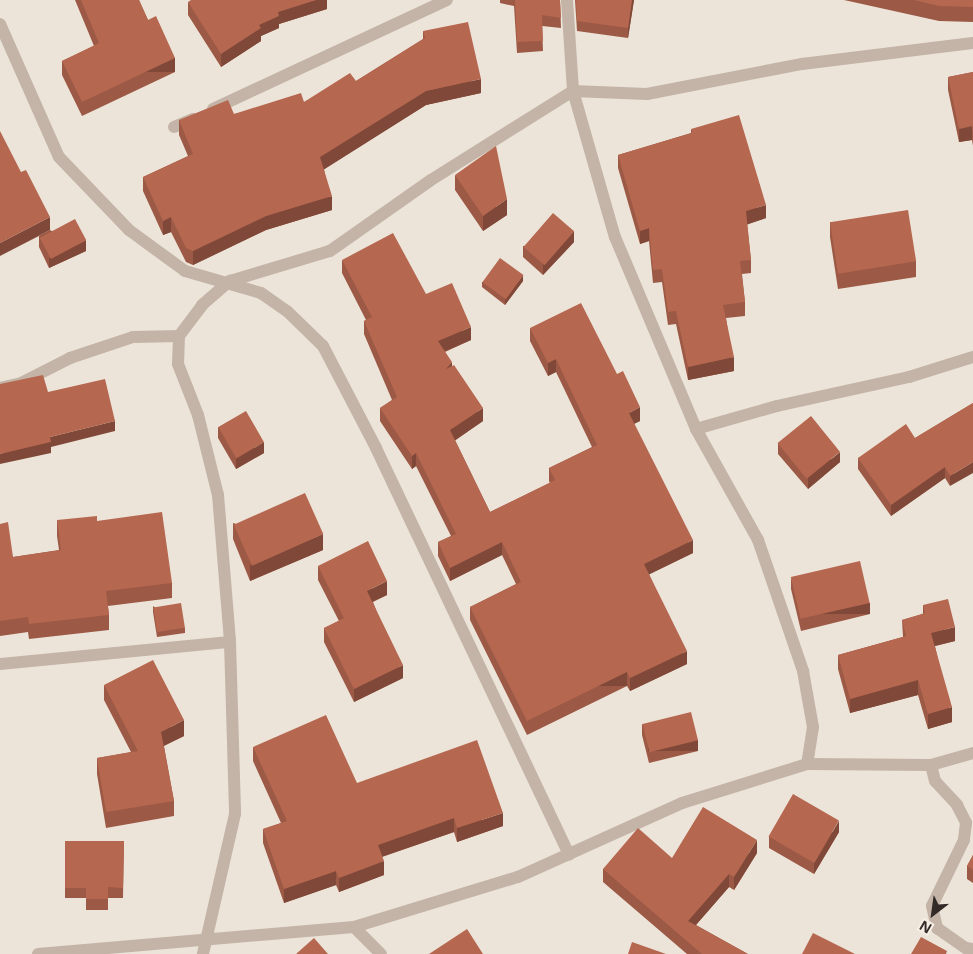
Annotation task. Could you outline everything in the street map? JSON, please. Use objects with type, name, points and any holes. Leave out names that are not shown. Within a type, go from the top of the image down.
[{"type":"street","points":[[174,127],[447,0]]},
{"type":"street","points":[[566,0],[573,91],[615,237],[696,429],[758,540],[803,671],[812,727],[807,764]]},
{"type":"street","points":[[0,24],[60,157],[128,230],[185,270],[230,281],[261,293],[287,312],[324,346],[376,448],[569,854]]},
{"type":"street","points":[[202,954],[208,940],[235,814],[230,642],[218,495],[198,415],[178,364],[179,336],[202,305],[230,281],[330,251],[431,180],[573,91],[647,94],[802,64],[973,43]]},
{"type":"street","points":[[0,388],[21,383],[70,358],[134,337],[179,336]]},
{"type":"street","points":[[696,429],[777,406],[909,377],[973,357]]},
{"type":"street","points":[[0,664],[230,642]]},
{"type":"street","points":[[38,954],[354,928],[518,877],[682,803],[807,764],[931,765],[973,753]]},
{"type":"street","points":[[931,765],[935,781],[957,805],[966,823],[964,840],[932,906],[937,928],[966,948],[973,949]]},
{"type":"street","points":[[354,928],[381,954]]},
{"type":"building","points":[[81,0],[139,0],[148,20],[156,16],[175,58],[82,102],[62,61],[99,43]]},
{"type":"building","points":[[191,0],[316,0],[278,12],[279,16],[259,25],[261,28],[221,54],[188,2]]},
{"type":"building","points":[[515,0],[560,0],[561,18],[542,15],[543,41],[517,42]]},
{"type":"building","points":[[576,0],[632,0],[628,28],[577,21]]},
{"type":"building","points":[[914,0],[973,0],[973,7],[939,6]]},
{"type":"building","points":[[468,22],[481,79],[426,91],[320,157],[332,196],[266,216],[193,251],[186,248],[171,217],[163,221],[143,177],[193,154],[179,120],[228,100],[234,114],[301,93],[304,102],[350,73],[356,81],[425,38],[423,31]]},
{"type":"building","points":[[973,72],[973,133],[972,126],[959,129],[948,77]]},
{"type":"building","points":[[739,115],[766,205],[746,211],[751,260],[740,261],[745,302],[723,305],[734,357],[688,367],[676,311],[668,312],[662,269],[653,270],[649,228],[640,231],[618,155],[692,133],[691,129]]},
{"type":"building","points":[[0,131],[21,172],[26,170],[50,217],[0,243]]},
{"type":"building","points":[[496,146],[507,199],[483,216],[455,175]]},
{"type":"building","points":[[908,210],[916,261],[838,274],[830,222]]},
{"type":"building","points":[[553,213],[574,231],[545,265],[523,247]]},
{"type":"building","points":[[75,219],[86,240],[51,259],[40,238]]},
{"type":"building","points":[[393,233],[426,294],[452,283],[471,327],[438,341],[452,362],[446,369],[454,365],[483,408],[450,430],[490,512],[555,480],[549,468],[597,445],[556,359],[548,363],[530,328],[581,303],[617,374],[623,371],[640,407],[629,413],[693,540],[644,564],[687,651],[630,678],[627,672],[527,721],[470,607],[521,582],[502,542],[450,568],[438,542],[456,534],[416,453],[412,456],[380,408],[397,397],[364,321],[372,317],[342,260]]},
{"type":"building","points":[[500,258],[523,275],[506,299],[482,282]]},
{"type":"building","points":[[43,375],[48,392],[105,379],[115,421],[50,437],[51,442],[0,454],[0,384]]},
{"type":"building","points":[[973,403],[973,462],[950,476],[945,467],[891,505],[858,458],[906,424],[915,438]]},
{"type":"building","points":[[246,411],[264,442],[236,458],[218,427]]},
{"type":"building","points":[[811,416],[840,452],[807,479],[778,443]]},
{"type":"building","points":[[305,493],[323,534],[252,566],[234,525]]},
{"type":"building","points":[[162,512],[172,583],[106,591],[109,615],[29,624],[28,617],[0,621],[0,524],[8,522],[13,557],[61,550],[57,520],[97,516],[97,521]]},
{"type":"building","points":[[368,541],[387,581],[367,591],[403,665],[354,689],[324,628],[344,618],[318,566]]},
{"type":"building","points":[[860,561],[870,603],[800,619],[791,577]]},
{"type":"building","points":[[948,599],[955,627],[931,633],[952,707],[928,714],[918,680],[850,699],[838,655],[906,636],[902,620],[925,613],[923,605]]},
{"type":"building","points":[[181,603],[185,628],[157,632],[153,607]]},
{"type":"building","points":[[153,660],[184,720],[161,732],[174,801],[106,812],[97,758],[138,751],[104,685]]},
{"type":"building","points":[[691,712],[698,740],[650,752],[642,724]]},
{"type":"building","points":[[326,715],[357,783],[477,740],[503,813],[457,828],[454,818],[378,845],[384,861],[339,878],[336,871],[284,889],[263,829],[287,821],[253,747]]},
{"type":"building","points":[[793,794],[839,820],[814,863],[768,836]]},
{"type":"building","points":[[703,807],[757,840],[734,877],[729,874],[688,921],[748,954],[702,954],[603,869],[638,828],[672,858]]},
{"type":"building","points":[[65,841],[124,841],[123,888],[108,887],[108,899],[86,899],[86,888],[65,888]]},
{"type":"building","points":[[973,855],[973,870],[967,866]]},
{"type":"building","points":[[467,929],[483,954],[429,954]]},
{"type":"building","points":[[813,933],[855,954],[802,954]]},
{"type":"building","points":[[921,937],[947,951],[946,954],[911,954]]},
{"type":"building","points":[[314,938],[328,954],[296,954]]},
{"type":"building","points":[[632,942],[666,954],[628,954]]}]
